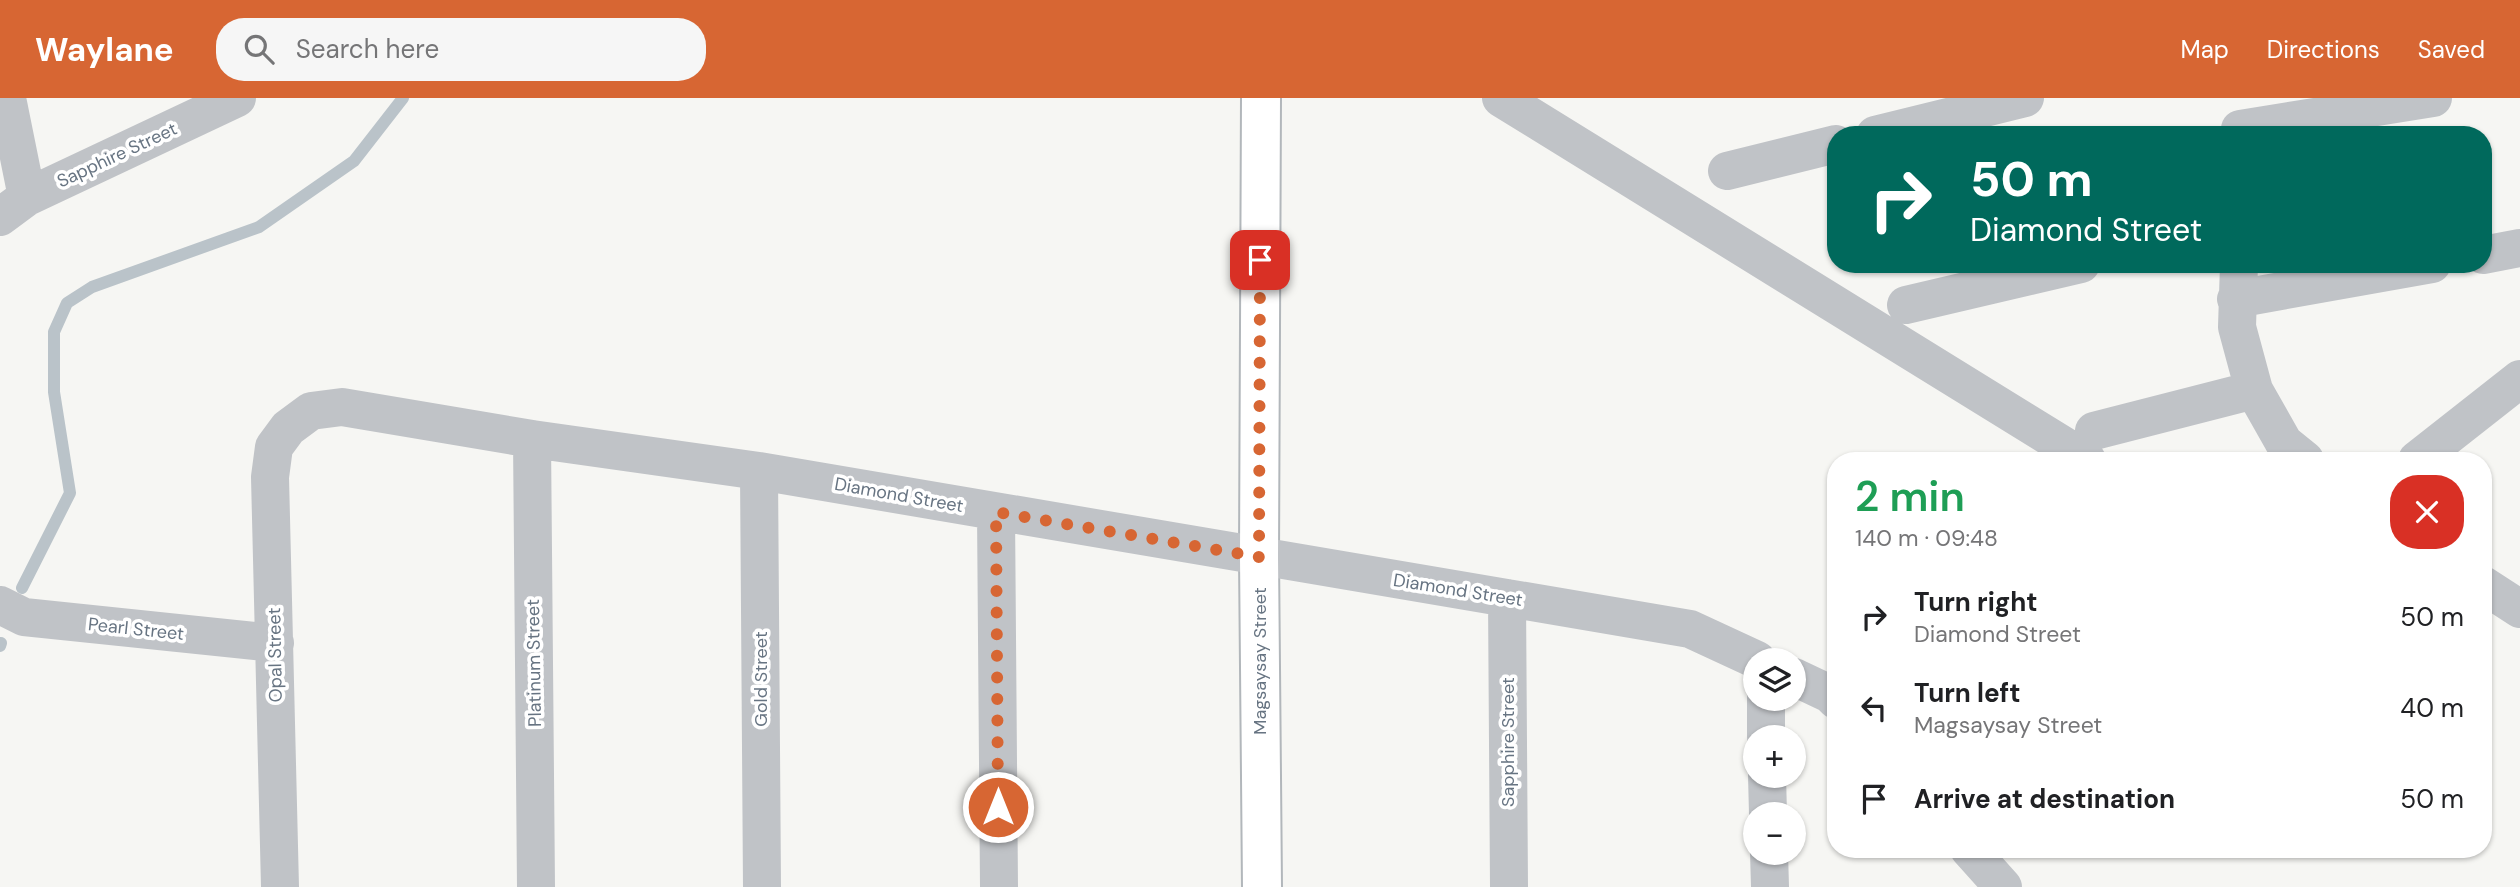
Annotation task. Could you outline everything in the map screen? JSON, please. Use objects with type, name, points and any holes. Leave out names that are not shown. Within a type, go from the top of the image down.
[{"type":"street","points":[[7,98],[13,207]]},
{"type":"street","name":"Sapphire Street","points":[[13,207],[237,98]]},
{"type":"street","name":"Magsaysay Street","points":[[1261,98],[1259,557],[1262,887]]},
{"type":"street","points":[[1501,98],[2090,446],[2254,390]]},
{"type":"street","points":[[1911,126],[2025,98]]},
{"type":"street","points":[[2239,120],[2434,98]]},
{"type":"street","points":[[1727,171],[1827,146]]},
{"type":"street","points":[[2492,253],[2520,248]]},
{"type":"street","points":[[1906,305],[2043,273]]},
{"type":"street","points":[[2295,452],[2284,443],[2254,390],[2236,327],[2238,282],[2335,273]]},
{"type":"street","points":[[2427,452],[2520,379]]},
{"type":"street","name":"Diamond Street","points":[[288,428],[311,411],[342,407],[532,439],[759,471],[1690,629],[1743,654]]},
{"type":"street","name":"Opal Street","points":[[280,887],[270,477],[274,447],[288,428]]},
{"type":"street","name":"Platinum Street","points":[[532,439],[536,887]]},
{"type":"street","name":"Gold Street","points":[[759,471],[762,887]]},
{"type":"street","points":[[996,512],[999,887]]},
{"type":"street","points":[[2492,591],[2520,609]]},
{"type":"street","name":"Sapphire Street","points":[[1507,598],[1509,887]]},
{"type":"street","name":"Pearl Street","points":[[0,605],[24,617],[275,643]]},
{"type":"street","points":[[1806,683],[1827,693]]},
{"type":"street","points":[[1977,858],[2003,887]]},
{"type":"street","points":[[1769,865],[1770,887]]},
{"type":"waterway","points":[[22,588],[70,493],[54,392],[54,332],[67,303],[92,287],[259,227],[354,161],[403,98]]},
{"type":"route","points":[[998,807],[996,512],[1259,557],[1260,260]]}]
